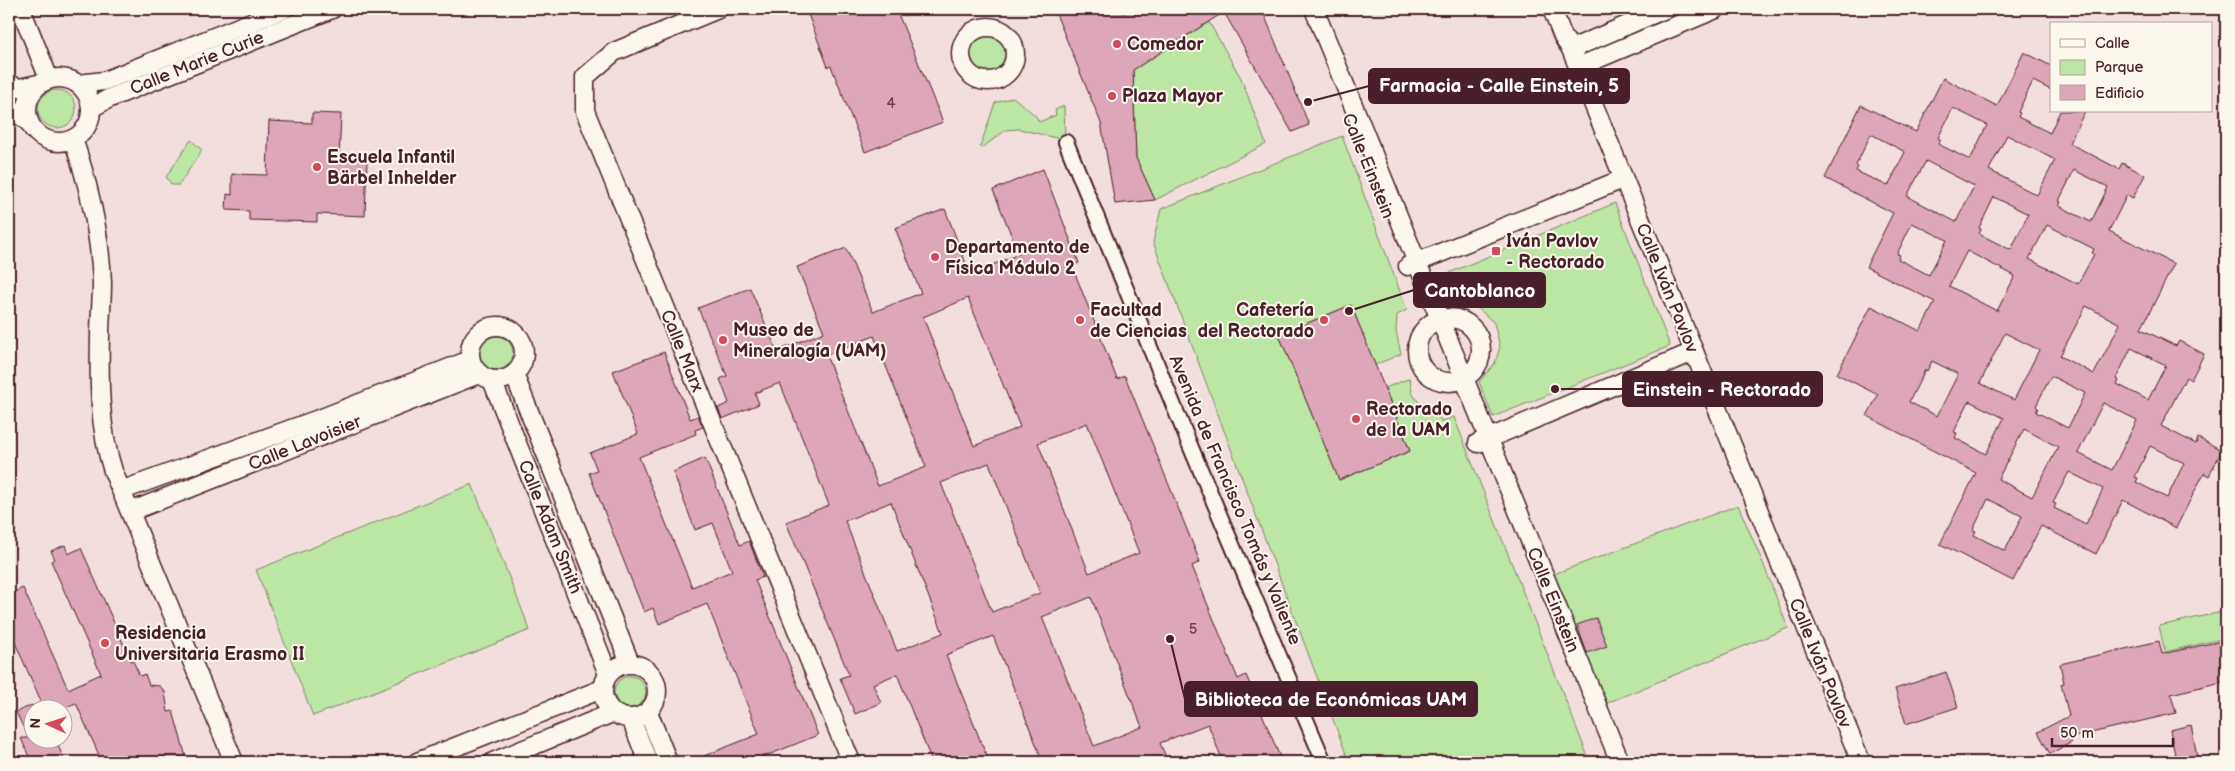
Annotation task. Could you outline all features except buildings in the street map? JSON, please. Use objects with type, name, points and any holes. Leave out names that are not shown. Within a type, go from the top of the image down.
[{"type":"street","points":[[20,9],[44,82]]},
{"type":"street","name":"Calle Marie Curie","points":[[78,84],[104,81],[284,9]]},
{"type":"street","name":"Calle Marie Curie","points":[[91,108],[110,98],[332,9]]},
{"type":"street","name":"Calle Marx","points":[[718,9],[614,52],[585,77],[585,111],[851,762]]},
{"type":"street","name":"Calle Einstein","points":[[1303,9],[1413,264]]},
{"type":"street","name":"Calle Einstein","points":[[1314,9],[1607,762]]},
{"type":"street","name":"Calle Iván Pavlov","points":[[1552,9],[1571,49],[1861,762]]},
{"type":"street","points":[[1571,49],[1665,9]]},
{"type":"street","points":[[1578,67],[1716,9]]},
{"type":"street","points":[[9,84],[19,88],[59,77],[69,79],[85,90],[91,108],[86,126],[73,138],[63,142],[53,141],[39,134],[29,122],[9,107]]},
{"type":"street","points":[[29,122],[27,102],[44,82]]},
{"type":"street","points":[[73,138],[88,182],[100,251],[102,284],[100,337],[101,395],[106,449],[113,471],[132,511],[234,762]]},
{"type":"street","points":[[53,141],[88,182]]},
{"type":"street","name":"Avenida de Francisco Tomás y Valiente","points":[[1066,142],[1189,443],[1324,762]]},
{"type":"street","points":[[1413,264],[1623,179]]},
{"type":"street","points":[[1449,318],[1467,324],[1479,338],[1480,357],[1477,366],[1459,380],[1435,379],[1422,366],[1418,348],[1420,339],[1435,322],[1449,318]]},
{"type":"street","points":[[501,326],[516,334],[522,342],[523,360],[514,374],[507,378],[480,372],[469,351],[476,335],[483,329],[501,326]]},
{"type":"street","points":[[1483,441],[1693,352]]},
{"type":"street","name":"Calle Lavoisier","points":[[123,490],[327,416],[480,372]]},
{"type":"street","name":"Calle Lavoisier","points":[[132,511],[480,372]]},
{"type":"street","name":"Calle Adam Smith","points":[[480,372],[605,682]]},
{"type":"street","name":"Calle Adam Smith","points":[[514,374],[630,663]]},
{"type":"street","name":"Calle Einstein","points":[[1483,441],[1620,762]]},
{"type":"street","points":[[417,762],[605,682],[620,666],[630,663],[642,667],[654,678],[657,695],[652,707],[640,717],[630,719],[618,716],[612,713],[606,706],[605,682]]},
{"type":"street","points":[[648,712],[668,762]]},
{"type":"street","points":[[493,762],[612,713]]},
{"type":"street","points":[[630,719],[648,762]]},
{"type":"shaded area","points":[[9,9],[2226,9],[2226,762],[9,762]]},
{"type":"green space","points":[[1209,22],[1241,78],[1266,144],[1155,200],[1136,158],[1133,70]]},
{"type":"green space","points":[[985,33],[993,33],[1000,36],[1006,42],[1009,53],[1006,64],[1000,70],[993,73],[985,73],[978,70],[972,64],[969,57],[969,49],[972,42],[978,36]]},
{"type":"green space","points":[[57,90],[71,95],[76,109],[71,123],[57,128],[43,123],[38,109],[43,95]]},
{"type":"green space","points":[[1013,97],[1036,116],[1039,122],[1056,115],[1055,110],[1064,106],[1065,138],[1060,139],[1019,129],[1006,130],[982,148],[980,147],[995,103]]},
{"type":"green space","points":[[1342,136],[1407,310],[1397,315],[1396,331],[1401,354],[1375,365],[1351,305],[1279,335],[1339,480],[1410,451],[1385,388],[1410,378],[1412,393],[1420,404],[1434,406],[1441,421],[1454,417],[1590,762],[1349,762],[1153,242],[1161,209]]},
{"type":"green space","points":[[191,140],[202,150],[179,185],[172,185],[166,177]]},
{"type":"green space","points":[[1615,203],[1670,346],[1493,417],[1479,382],[1495,363],[1500,347],[1494,323],[1479,309],[1445,297],[1437,278]]},
{"type":"green space","points":[[496,336],[503,337],[508,341],[512,346],[512,360],[508,365],[503,369],[496,370],[489,369],[484,365],[480,360],[479,353],[480,346],[484,341],[489,337]]},
{"type":"green space","points":[[472,484],[530,630],[313,716],[256,570]]},
{"type":"green space","points":[[1738,505],[1788,628],[1607,703],[1553,579],[1554,574]]},
{"type":"green space","points":[[2222,612],[2226,638],[2165,652],[2159,626]]},
{"type":"green space","points":[[630,676],[636,677],[641,681],[645,686],[645,698],[641,703],[636,707],[630,708],[624,707],[619,703],[615,698],[614,692],[615,686],[619,681],[624,677]]},
{"type":"water","points":[[2226,261],[2226,284],[2220,272]]},
{"type":"place","name":"Comedor","points":[[1117,44]]},
{"type":"place","name":"Plaza Mayor","points":[[1112,96]]},
{"type":"place","name":"Farmacia - Calle Einstein, 5","points":[[1308,102]]},
{"type":"place","name":"Escuela Infantil Bärbel Inhelder","points":[[317,167]]},
{"type":"place","name":"Iván Pavlov - Rectorado","points":[[1496,251]]},
{"type":"place","name":"Departamento de Física Módulo 2","points":[[935,257]]},
{"type":"place","name":"Cantoblanco","points":[[1349,311]]},
{"type":"place","name":"Facultad de Ciencias","points":[[1080,320]]},
{"type":"place","name":"Cafetería del Rectorado","points":[[1324,320]]},
{"type":"place","name":"Museo de Mineralogía (UAM)","points":[[723,340]]},
{"type":"place","name":"Einstein - Rectorado","points":[[1555,389]]},
{"type":"place","name":"Rectorado de la UAM","points":[[1356,419]]},
{"type":"place","name":"Biblioteca de Económicas UAM","points":[[1170,639]]},
{"type":"place","name":"Residencia Universitaria Erasmo II","points":[[105,643]]}]
